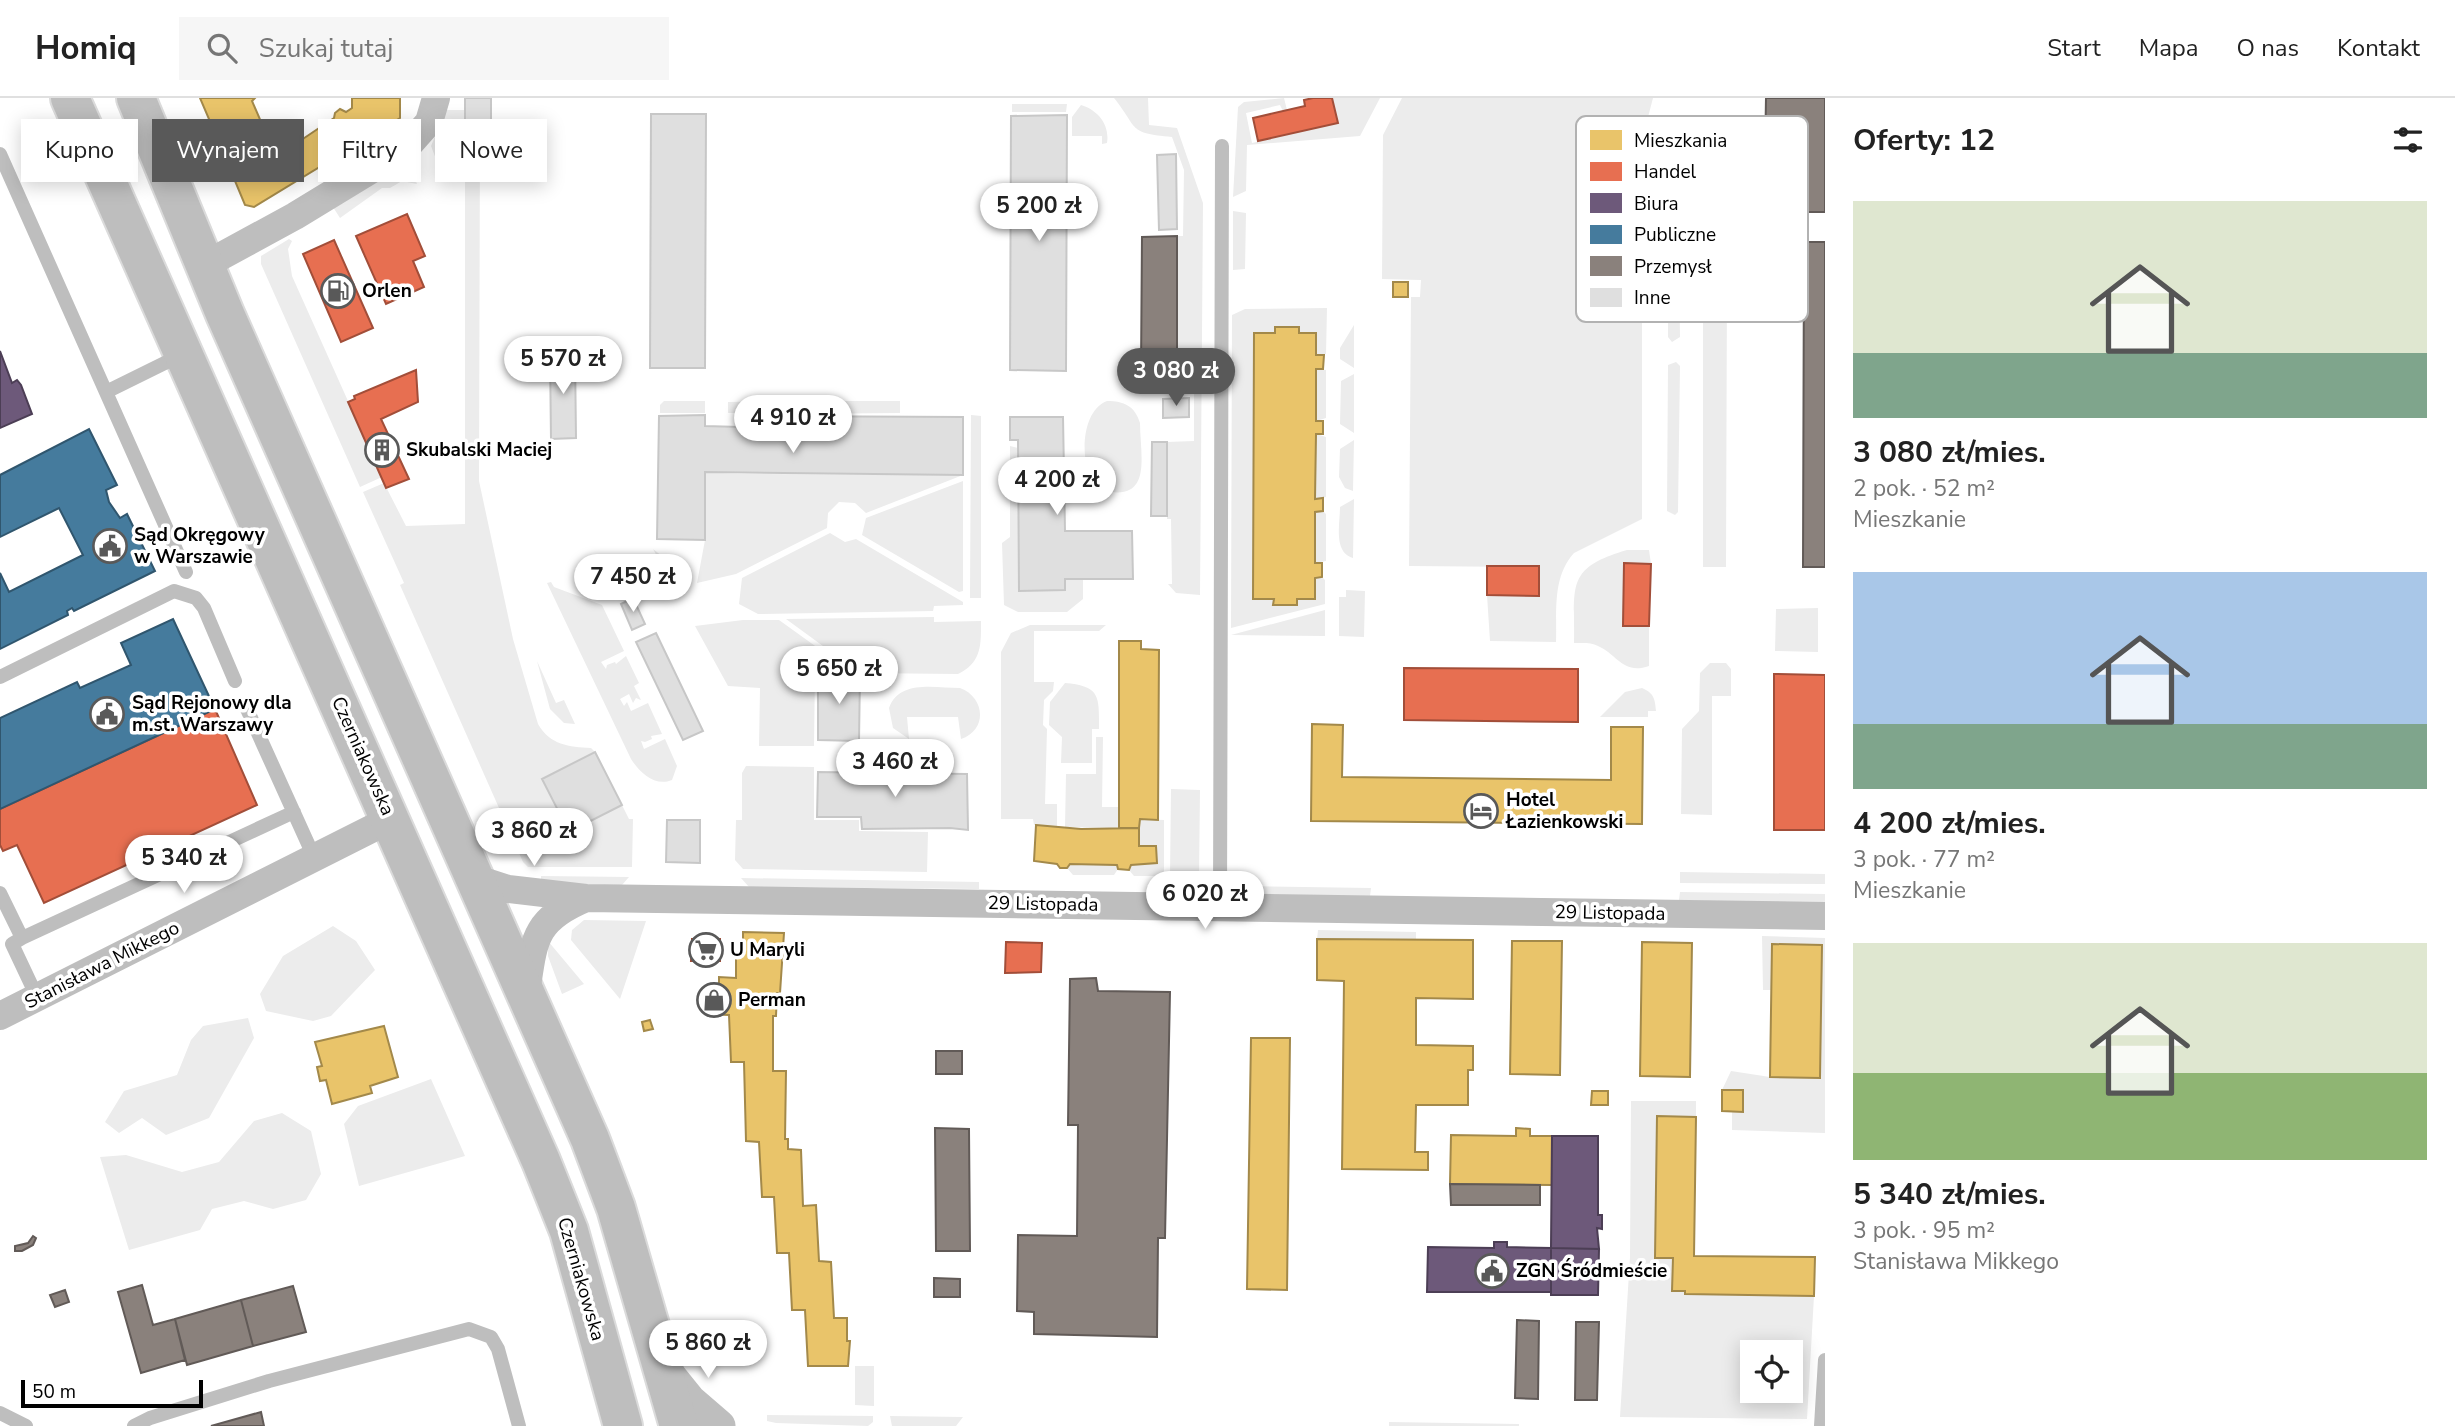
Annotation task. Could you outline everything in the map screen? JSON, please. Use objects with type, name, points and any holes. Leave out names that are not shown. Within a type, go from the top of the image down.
[{"type":"main road","name":"Czerniakowska","points":[[70,98],[391,819],[569,1231],[625,1421]]},
{"type":"main road","points":[[136,98],[205,265],[580,1115],[616,1208],[679,1426]]},
{"type":"street","points":[[205,265],[295,216],[405,149],[429,122],[436,98]]},
{"type":"street","name":"Stanisława Mikkego","points":[[0,1016],[391,819]]},
{"type":"street","name":"29 Listopada","points":[[474,878],[508,889],[586,898],[1825,916]]},
{"type":"street","points":[[526,993],[531,954],[547,919],[586,898]]},
{"type":"street","points":[[663,1368],[690,1401],[719,1426]]},
{"type":"lane","points":[[1220,907],[1222,146]]},
{"type":"lane","points":[[0,154],[186,572]]},
{"type":"lane","points":[[106,392],[184,353]]},
{"type":"lane","points":[[0,677],[174,591],[196,598],[204,608],[235,681]]},
{"type":"lane","points":[[247,709],[314,857]]},
{"type":"lane","points":[[37,997],[12,944],[294,813]]},
{"type":"lane","points":[[0,893],[22,939]]},
{"type":"lane","points":[[134,1426],[150,1418],[269,1381],[469,1329],[491,1337],[498,1349],[519,1426]]},
{"type":"lane","points":[[1821,1426],[1825,1360]]},
{"type":"lane","points":[[0,1413],[26,1426]]},
{"type":"shaded area","points":[[1114,98],[1148,98],[1149,125],[1177,128],[1203,203],[1200,595],[1176,593],[1168,584],[1172,584],[1171,519],[1167,519],[1167,442],[1194,441],[1194,373],[1177,372],[1177,236],[1183,236],[1184,170],[1172,137],[1140,131],[1131,123]]},
{"type":"shaded area","points":[[1284,98],[1287,110],[1283,111],[1280,105],[1246,113],[1252,143],[1337,123],[1332,98],[1380,98],[1360,136],[1247,145],[1246,191],[1233,197],[1238,107],[1244,102]]},
{"type":"shaded area","points":[[1402,98],[1653,98],[1648,116],[1576,116],[1576,322],[1642,322],[1642,519],[1574,553],[1567,562],[1557,595],[1556,642],[1490,641],[1487,595],[1539,596],[1539,567],[1409,566],[1411,297],[1420,297],[1421,280],[1382,279],[1383,135]]},
{"type":"shaded area","points":[[1012,104],[1067,104],[1066,112],[1012,112]]},
{"type":"shaded area","points":[[1081,105],[1102,119],[1107,130],[1107,143],[1102,144],[1102,136],[1072,136],[1072,117]]},
{"type":"shaded area","points":[[446,110],[465,110],[466,119],[442,119]]},
{"type":"shaded area","points":[[435,136],[435,156],[431,146]]},
{"type":"shaded area","points":[[373,182],[400,182],[390,188],[382,188],[340,218],[331,204]]},
{"type":"shaded area","points":[[465,182],[480,182],[479,481],[513,639],[538,724],[554,741],[591,748],[595,752],[542,779],[569,832],[622,805],[629,819],[633,819],[632,867],[528,867],[523,862],[400,585],[404,583],[363,492],[384,483],[406,526],[465,524]]},
{"type":"shaded area","points":[[1233,211],[1246,213],[1245,269],[1233,270]]},
{"type":"shaded area","points":[[289,239],[292,241],[288,249],[292,276],[382,477],[360,487],[261,264],[261,256]]},
{"type":"shaded area","points":[[1327,308],[1326,354],[1316,355],[1316,333],[1299,333],[1299,327],[1276,327],[1275,333],[1255,333],[1274,605],[1297,605],[1297,599],[1315,599],[1315,578],[1322,577],[1325,580],[1325,604],[1231,628],[1232,315],[1245,309]]},
{"type":"shaded area","points":[[1668,322],[1680,322],[1680,337],[1672,342],[1668,337]]},
{"type":"shaded area","points":[[1703,322],[1727,322],[1726,567],[1703,567]]},
{"type":"shaded area","points":[[1354,325],[1354,368],[1340,359],[1340,348]]},
{"type":"shaded area","points":[[1676,362],[1680,366],[1678,512],[1675,515],[1667,511],[1668,365]]},
{"type":"shaded area","points":[[1316,369],[1326,370],[1326,418],[1316,421]]},
{"type":"shaded area","points":[[1354,374],[1354,433],[1340,424],[1341,381]]},
{"type":"shaded area","points":[[664,401],[705,401],[705,413],[660,413],[660,405]]},
{"type":"shaded area","points":[[771,401],[771,413],[728,413],[728,402]]},
{"type":"shaded area","points":[[788,401],[900,401],[900,413],[788,414]]},
{"type":"shaded area","points":[[1107,401],[1128,406],[1135,412],[1140,423],[1140,473],[1131,489],[1120,492],[1105,491],[1086,462],[1087,427],[1094,411]]},
{"type":"shaded area","points":[[971,415],[981,416],[981,598],[970,598]]},
{"type":"shaded area","points":[[1316,434],[1326,437],[1326,497],[1315,499]]},
{"type":"shaded area","points":[[1354,440],[1353,491],[1345,488],[1339,477],[1340,449]]},
{"type":"shaded area","points":[[1010,446],[1018,448],[1019,590],[1065,590],[1065,579],[1083,579],[1083,599],[1067,612],[1018,612],[1004,605],[1002,543],[1010,537]]},
{"type":"shaded area","points":[[705,472],[963,475],[866,513],[855,503],[839,502],[828,513],[827,528],[736,574],[697,583],[705,540]]},
{"type":"shaded area","points":[[963,481],[963,591],[959,592],[862,535],[866,518]]},
{"type":"shaded area","points":[[1354,499],[1353,558],[1347,555],[1340,544],[1339,529],[1340,507]]},
{"type":"shaded area","points":[[1323,511],[1326,514],[1326,561],[1315,563],[1315,512]]},
{"type":"shaded area","points":[[830,533],[845,542],[856,539],[963,602],[963,605],[934,606],[933,611],[758,614],[739,604],[742,578]]},
{"type":"shaded area","points":[[653,549],[685,574],[678,594]]},
{"type":"shaded area","points":[[1627,550],[1649,550],[1651,564],[1624,563],[1623,625],[1649,626],[1649,666],[1640,668],[1621,663],[1595,645],[1574,643],[1575,593],[1583,572],[1607,557]]},
{"type":"shaded area","points":[[551,582],[554,587],[602,605],[624,651],[601,662],[606,669],[607,665],[616,664],[626,656],[639,683],[634,686],[641,700],[636,698],[633,703],[629,694],[620,699],[624,706],[627,702],[631,711],[648,703],[662,734],[651,736],[652,739],[645,742],[641,741],[644,749],[665,739],[677,766],[672,780],[660,782],[648,777],[631,759],[547,583]]},
{"type":"shaded area","points":[[1346,590],[1365,591],[1364,637],[1339,636],[1339,597],[1346,597]]},
{"type":"shaded area","points":[[1818,608],[1818,652],[1775,651],[1776,609]]},
{"type":"shaded area","points":[[1325,610],[1325,636],[1231,635]]},
{"type":"shaded area","points":[[934,617],[934,622],[981,621],[980,645],[976,658],[958,674],[860,673],[786,619]]},
{"type":"shaded area","points":[[743,620],[779,620],[843,666],[843,669],[815,669],[814,746],[759,746],[760,688],[728,686],[695,626]]},
{"type":"shaded area","points":[[1030,625],[1106,625],[1099,631],[1034,631],[1034,682],[1054,682],[1053,691],[1044,700],[1043,725],[1047,729],[1045,804],[1057,804],[1057,828],[1034,825],[1033,819],[1001,819],[1001,652],[1011,633]]},
{"type":"shaded area","points":[[537,661],[556,703],[564,700],[575,724],[564,723],[550,709]]},
{"type":"shaded area","points":[[1710,663],[1726,663],[1731,669],[1731,696],[1712,696],[1712,815],[1681,814],[1682,729],[1699,711],[1700,673]]},
{"type":"shaded area","points":[[1065,683],[1086,687],[1096,695],[1099,729],[1092,729],[1092,763],[1061,763],[1062,737],[1049,725],[1050,702]]},
{"type":"shaded area","points":[[919,687],[960,688],[974,698],[980,714],[976,729],[970,735],[961,739],[958,717],[907,717],[909,739],[893,728],[889,708],[901,693]]},
{"type":"shaded area","points":[[1642,688],[1651,694],[1655,703],[1656,711],[1648,711],[1648,717],[1600,717],[1625,692]]},
{"type":"shaded area","points":[[1096,737],[1103,737],[1102,807],[1118,807],[1119,828],[1065,827],[1066,774],[1096,774]]},
{"type":"shaded area","points":[[746,766],[814,767],[814,820],[859,820],[859,831],[928,832],[927,872],[743,869],[735,860],[736,820],[742,820],[742,773]]},
{"type":"shaded area","points":[[1171,789],[1200,790],[1199,877],[1170,877]]},
{"type":"shaded area","points":[[1140,819],[1164,820],[1164,876],[1134,876],[1129,870],[1131,865],[1157,862],[1156,846],[1139,846]]},
{"type":"shaded area","points":[[1070,864],[1117,865],[1118,869],[1114,875],[1073,875],[1067,868]]},
{"type":"shaded area","points":[[1680,872],[1825,874],[1825,884],[1680,883]]},
{"type":"shaded area","points":[[541,876],[629,877],[622,885],[541,884]]},
{"type":"shaded area","points":[[741,878],[979,882],[979,889],[749,887]]},
{"type":"shaded area","points":[[1233,886],[1371,888],[1370,896],[1242,894]]},
{"type":"shaded area","points":[[1680,892],[1825,894],[1825,905],[1679,900]]},
{"type":"shaded area","points":[[584,920],[646,921],[620,999],[571,940],[572,930]]},
{"type":"shaded area","points":[[333,926],[356,941],[375,970],[331,1016],[313,1021],[266,1011],[260,994],[283,956]]},
{"type":"shaded area","points":[[1318,930],[1416,932],[1416,940],[1317,939]]},
{"type":"shaded area","points":[[1762,936],[1825,938],[1825,1133],[1732,1130],[1732,1112],[1722,1111],[1722,1090],[1731,1071],[1770,1077],[1820,1078],[1822,945],[1772,990],[1763,990]]},
{"type":"shaded area","points":[[548,941],[584,984],[562,994],[548,956]]},
{"type":"shaded area","points":[[248,1018],[254,1038],[209,1118],[166,1135],[142,1118],[119,1133],[105,1122],[124,1091],[177,1075],[191,1040],[203,1026]]},
{"type":"shaded area","points":[[431,1079],[465,1156],[359,1186],[344,1124],[358,1106]]},
{"type":"shaded area","points":[[1631,1101],[1696,1101],[1696,1117],[1657,1116],[1655,1257],[1673,1258],[1672,1291],[1685,1291],[1685,1294],[1814,1296],[1807,1419],[1620,1417],[1630,1257]]},
{"type":"shaded area","points":[[282,1113],[311,1131],[321,1174],[306,1200],[273,1209],[244,1201],[212,1209],[200,1230],[129,1250],[100,1157],[126,1155],[182,1172],[219,1162],[254,1121]]},
{"type":"shaded area","points":[[855,1366],[874,1366],[874,1406],[855,1405]]},
{"type":"shaded area","points":[[767,1415],[873,1416],[873,1422],[868,1426],[776,1423],[767,1421]]},
{"type":"shaded area","points":[[890,1416],[963,1417],[956,1426],[892,1426]]},
{"type":"shaded area","points":[[1389,1422],[1519,1424],[1519,1426],[1389,1426]]},
{"type":"building: Mieszkania","points":[[200,98],[255,98],[252,101],[260,119],[209,119]]},
{"type":"building: Mieszkania","points":[[352,98],[400,98],[400,118],[333,119],[340,109],[346,112],[352,108]]},
{"type":"building: Mieszkania","points":[[318,129],[318,168],[304,177],[304,138]]},
{"type":"building: Mieszkania","points":[[235,182],[295,182],[254,207],[245,205]]},
{"type":"building: Mieszkania","points":[[1393,282],[1408,282],[1408,297],[1393,297]]},
{"type":"building: Mieszkania","points":[[1275,327],[1299,327],[1299,333],[1316,333],[1316,355],[1324,355],[1323,369],[1316,369],[1316,421],[1323,421],[1323,434],[1316,434],[1315,499],[1323,498],[1323,511],[1315,512],[1315,563],[1322,563],[1322,577],[1315,578],[1315,599],[1297,599],[1297,605],[1273,605],[1274,599],[1253,599],[1254,333],[1275,333]]},
{"type":"building: Mieszkania","points":[[1119,641],[1141,641],[1141,649],[1159,650],[1158,820],[1140,819],[1139,828],[1119,828]]},
{"type":"building: Mieszkania","points":[[1312,724],[1343,725],[1342,777],[1611,780],[1611,727],[1643,727],[1642,824],[1311,821]]},
{"type":"building: Mieszkania","points":[[1036,825],[1081,829],[1139,828],[1139,846],[1156,846],[1157,863],[1131,865],[1129,870],[1118,869],[1117,865],[1070,864],[1067,868],[1060,868],[1057,864],[1034,861]]},
{"type":"building: Mieszkania","points":[[743,932],[784,933],[780,993],[777,993],[776,1016],[773,1016],[773,1071],[786,1071],[785,1139],[788,1139],[788,1149],[801,1150],[803,1206],[816,1205],[819,1261],[831,1262],[834,1318],[847,1318],[847,1341],[850,1341],[848,1366],[808,1366],[805,1310],[792,1310],[789,1253],[777,1253],[774,1197],[762,1197],[759,1142],[746,1141],[744,1062],[731,1062],[729,1015],[705,1014],[705,989],[719,989],[719,977],[736,978],[736,956],[743,956]]},
{"type":"building: Mieszkania","points":[[1317,939],[1473,940],[1473,999],[1416,998],[1416,1045],[1473,1046],[1473,1070],[1468,1070],[1468,1105],[1416,1105],[1415,1152],[1428,1152],[1428,1170],[1342,1169],[1344,981],[1317,980]]},
{"type":"building: Mieszkania","points":[[1512,941],[1562,941],[1560,1075],[1510,1074]]},
{"type":"building: Mieszkania","points":[[1642,942],[1692,943],[1690,1077],[1640,1076]]},
{"type":"building: Mieszkania","points":[[1772,944],[1822,945],[1820,1078],[1770,1077]]},
{"type":"building: Mieszkania","points":[[650,1020],[653,1029],[644,1031],[642,1022]]},
{"type":"building: Mieszkania","points":[[384,1026],[398,1077],[370,1086],[372,1093],[332,1104],[326,1080],[320,1081],[317,1067],[322,1066],[315,1042]]},
{"type":"building: Mieszkania","points":[[1251,1038],[1290,1038],[1287,1290],[1247,1289]]},
{"type":"building: Mieszkania","points":[[1722,1090],[1743,1090],[1743,1112],[1722,1111]]},
{"type":"building: Mieszkania","points":[[1592,1091],[1608,1091],[1608,1105],[1591,1105]]},
{"type":"building: Mieszkania","points":[[1657,1116],[1696,1117],[1694,1256],[1815,1257],[1814,1296],[1685,1294],[1685,1291],[1672,1291],[1673,1258],[1655,1258]]},
{"type":"building: Mieszkania","points":[[1516,1128],[1530,1129],[1530,1136],[1552,1136],[1552,1185],[1450,1184],[1451,1135],[1516,1136]]},
{"type":"building: Handel","points":[[1332,98],[1338,123],[1258,141],[1253,118],[1305,106],[1304,100]]},
{"type":"building: Handel","points":[[407,214],[425,256],[413,261],[424,287],[386,304],[356,236]]},
{"type":"building: Handel","name":"Orlen","points":[[334,240],[373,328],[341,342],[303,254]]},
{"type":"building: Handel","name":"Skubalski Maciej","points":[[416,370],[418,402],[381,419],[409,479],[386,488],[348,402],[355,399],[354,396]]},
{"type":"building: Handel","points":[[1624,563],[1651,564],[1649,626],[1623,626]]},
{"type":"building: Handel","points":[[1487,566],[1539,566],[1539,596],[1487,595]]},
{"type":"building: Handel","points":[[1404,668],[1578,669],[1578,722],[1404,720]]},
{"type":"building: Handel","points":[[1774,674],[1825,675],[1825,830],[1774,830]]},
{"type":"building: Handel","points":[[215,709],[257,805],[44,903],[17,845],[3,851],[0,845],[0,809]]},
{"type":"building: Handel","name":"U Maryli","points":[[692,939],[720,939],[720,961],[691,961]]},
{"type":"building: Handel","points":[[1006,942],[1042,943],[1041,972],[1005,973]]},
{"type":"building: Biura","points":[[0,351],[12,383],[17,380],[21,385],[32,414],[0,428]]},
{"type":"building: Biura","points":[[1552,1136],[1598,1136],[1598,1215],[1602,1215],[1602,1229],[1597,1228],[1599,1249],[1551,1248]]},
{"type":"building: Biura","points":[[1494,1242],[1507,1242],[1507,1247],[1551,1248],[1551,1292],[1427,1292],[1428,1247],[1494,1248]]},
{"type":"building: Biura","points":[[1551,1248],[1599,1249],[1598,1295],[1551,1295]]},
{"type":"building: Publiczne","name":"Sąd Okręgowy w Warszawie","points":[[89,429],[117,485],[106,490],[109,502],[120,518],[127,514],[155,571],[74,611],[72,608],[67,611],[68,615],[0,649],[0,573],[9,592],[83,555],[59,508],[0,537],[0,475]]},
{"type":"building: Publiczne","name":"Sąd Rejonowy dla m.st. Warszawy","points":[[173,619],[215,709],[0,809],[0,718],[77,682],[80,688],[131,665],[121,643]]},
{"type":"building: Przemysł","points":[[1766,98],[1825,98],[1825,212],[1808,212],[1808,116],[1766,116]]},
{"type":"building: Przemysł","points":[[1177,236],[1177,372],[1141,372],[1142,237]]},
{"type":"building: Przemysł","points":[[1808,242],[1825,242],[1825,567],[1803,567],[1804,322],[1808,322]]},
{"type":"building: Przemysł","points":[[1096,978],[1098,991],[1170,992],[1165,1238],[1158,1238],[1157,1337],[1034,1334],[1034,1312],[1017,1311],[1018,1235],[1077,1236],[1078,1125],[1068,1125],[1070,979]]},
{"type":"building: Przemysł","points":[[936,1051],[962,1051],[962,1074],[936,1074]]},
{"type":"building: Przemysł","points":[[935,1128],[969,1129],[970,1251],[936,1251]]},
{"type":"building: Przemysł","points":[[1450,1184],[1540,1185],[1540,1205],[1451,1205]]},
{"type":"building: Przemysł","points":[[33,1236],[36,1238],[33,1245],[22,1251],[15,1251],[15,1246],[28,1243]]},
{"type":"building: Przemysł","points":[[934,1278],[960,1279],[960,1297],[934,1297]]},
{"type":"building: Przemysł","points":[[142,1285],[153,1325],[175,1319],[185,1360],[141,1373],[118,1292]]},
{"type":"building: Przemysł","points":[[293,1286],[306,1332],[253,1346],[241,1300]]},
{"type":"building: Przemysł","points":[[65,1290],[69,1302],[55,1307],[50,1295]]},
{"type":"building: Przemysł","points":[[241,1300],[253,1346],[187,1365],[175,1319]]},
{"type":"building: Przemysł","points":[[1517,1320],[1539,1321],[1538,1399],[1515,1398]]},
{"type":"building: Przemysł","points":[[1576,1322],[1599,1322],[1597,1400],[1575,1400]]},
{"type":"building: Przemysł","points":[[261,1412],[264,1426],[211,1426]]},
{"type":"building: Inne","points":[[465,98],[491,98],[491,119],[465,119]]},
{"type":"building: Inne","points":[[651,114],[706,114],[705,368],[650,368]]},
{"type":"building: Inne","points":[[1067,115],[1066,371],[1010,370],[1011,116]]},
{"type":"building: Inne","points":[[1176,154],[1177,229],[1159,230],[1157,155]]},
{"type":"building: Inne","points":[[550,354],[575,354],[576,438],[551,439]]},
{"type":"building: Inne","points":[[1189,398],[1189,417],[1163,418],[1163,399]]},
{"type":"building: Inne","points":[[705,415],[705,426],[740,427],[740,416],[963,417],[963,475],[705,472],[705,540],[657,539],[659,416]]},
{"type":"building: Inne","points":[[1010,417],[1063,417],[1065,531],[1132,531],[1133,579],[1065,579],[1065,590],[1019,591],[1018,440],[1010,440]]},
{"type":"building: Inne","points":[[1152,442],[1167,442],[1167,516],[1151,516]]},
{"type":"building: Inne","points":[[633,598],[645,624],[632,630],[621,604]]},
{"type":"building: Inne","points":[[656,633],[703,731],[683,740],[636,642]]},
{"type":"building: Inne","points":[[818,672],[860,673],[859,741],[818,740]]},
{"type":"building: Inne","points":[[595,752],[622,805],[569,832],[542,779]]},
{"type":"building: Inne","points":[[818,772],[967,774],[968,830],[862,829],[861,817],[817,817]]},
{"type":"building: Inne","points":[[667,820],[700,820],[700,863],[666,862]]},
{"type":"place","name":"Orlen","points":[[338,291]]},
{"type":"place","name":"Skubalski Maciej","points":[[382,450]]},
{"type":"place","name":"Sąd Okręgowy w Warszawie","points":[[110,546]]},
{"type":"place","name":"Sąd Rejonowy dla m.st. Warszawy","points":[[107,714]]},
{"type":"place","name":"Hotel Łazienkowski","points":[[1481,811]]},
{"type":"place","name":"U Maryli","points":[[706,950]]},
{"type":"place","name":"Perman","points":[[714,1000]]},
{"type":"place","name":"ZGN Śródmieście","points":[[1492,1271]]}]
